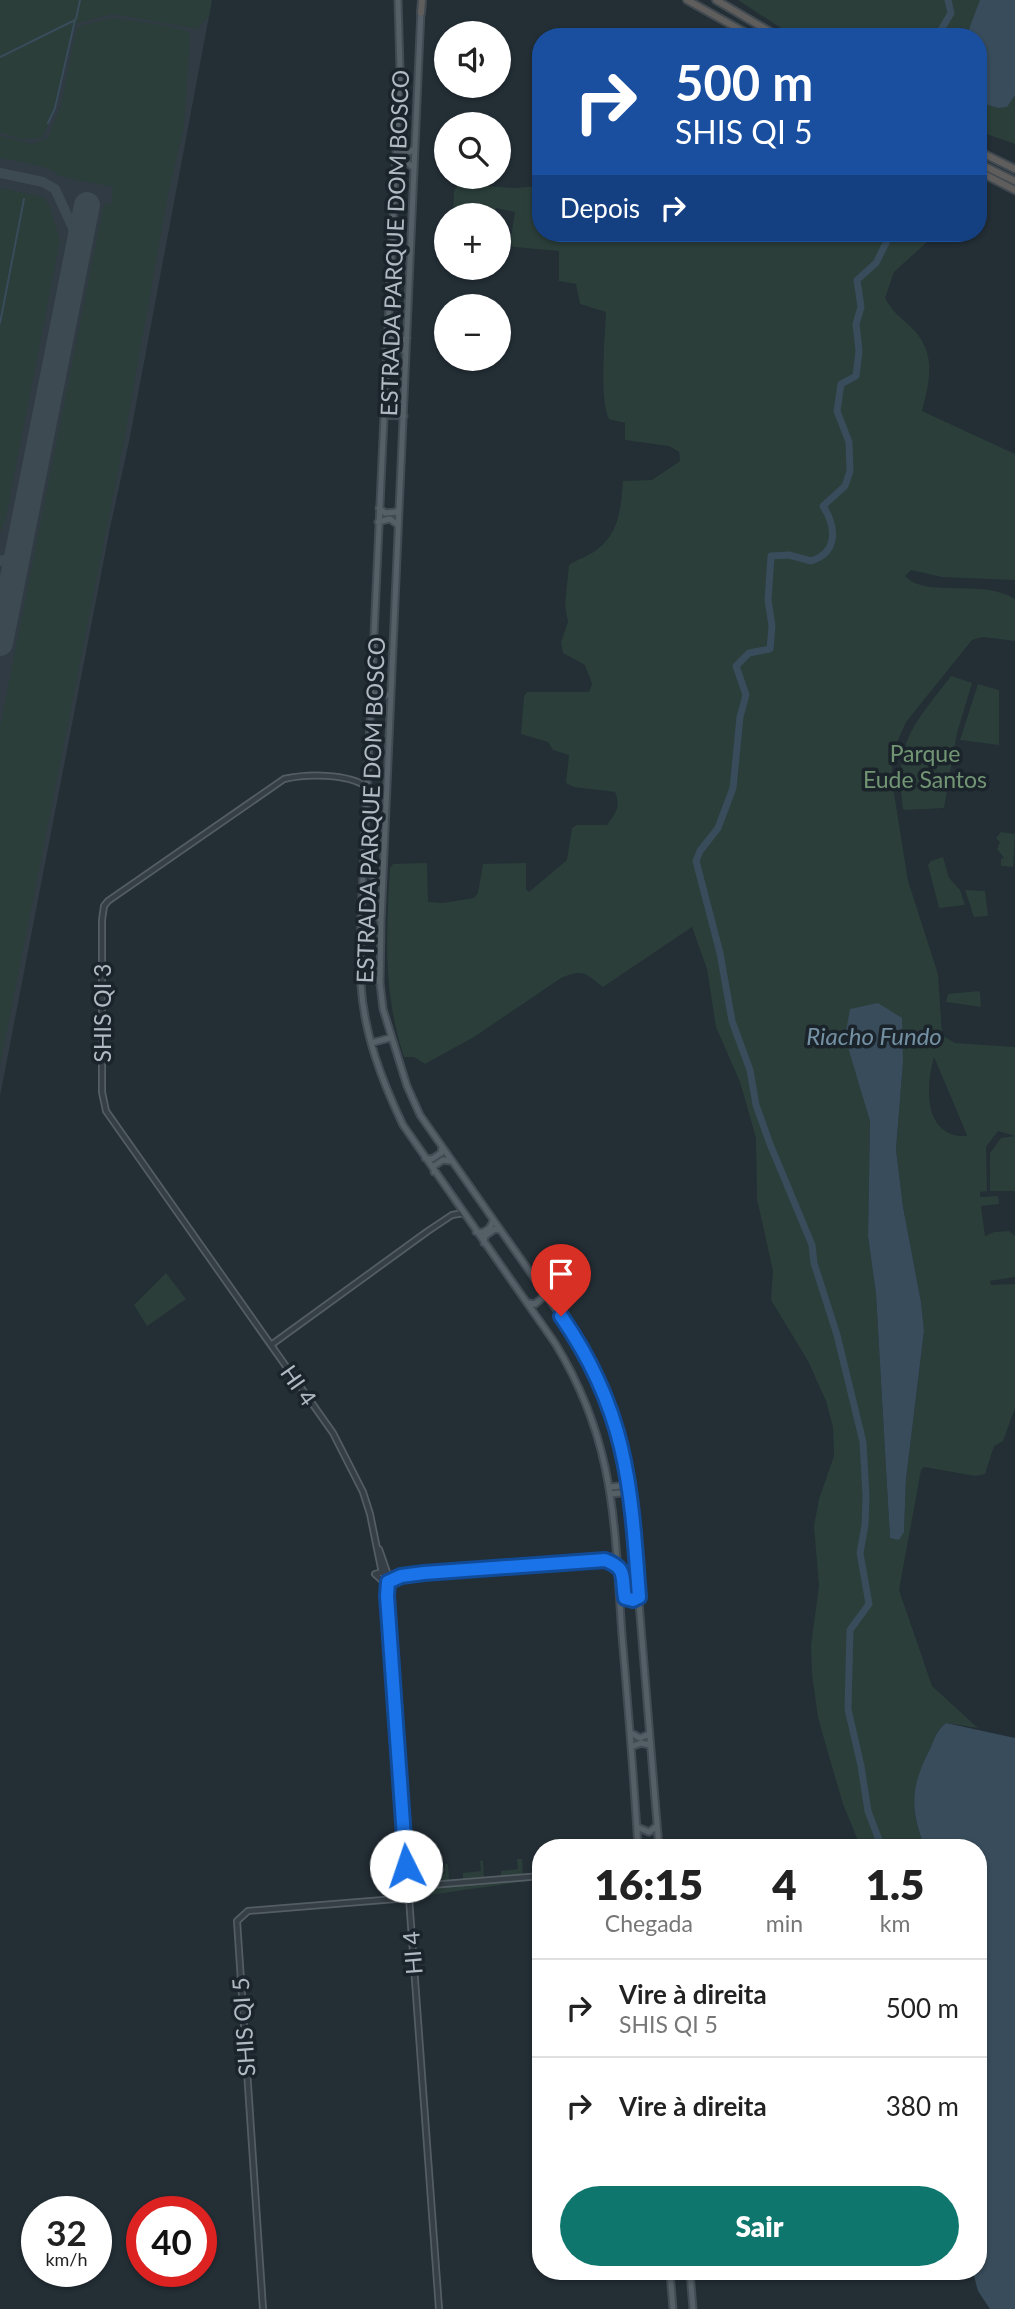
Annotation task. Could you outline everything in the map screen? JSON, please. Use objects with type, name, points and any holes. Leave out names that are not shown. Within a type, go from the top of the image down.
[{"type":"highway","points":[[421,0],[421,13]]},
{"type":"highway","points":[[687,0],[737,28]]},
{"type":"highway","points":[[716,0],[764,28]]},
{"type":"highway","points":[[987,156],[1015,167]]},
{"type":"highway","points":[[987,167],[1015,181]]},
{"type":"highway","points":[[987,176],[1015,190]]},
{"type":"main road","name":"ESTRADA PARQUE DOM BOSCO","points":[[398,0],[401,34],[361,905],[361,986],[371,1043],[387,1092],[403,1125],[484,1244],[529,1303],[582,1392],[597,1432],[610,1490],[617,1554],[638,1839]]},
{"type":"main road","name":"ESTRADA PARQUE DOM BOSCO","points":[[421,13],[390,695],[380,983],[390,1038],[421,1115],[450,1161],[572,1332],[603,1390],[622,1445],[630,1488],[658,1839]]},
{"type":"main road","points":[[396,144],[402,152],[411,153],[415,149]]},
{"type":"main road","points":[[395,167],[398,163],[406,162],[414,168]]},
{"type":"main road","points":[[387,335],[396,342],[407,338]]},
{"type":"main road","points":[[386,347],[400,348],[407,352]]},
{"type":"main road","points":[[383,415],[404,416]]},
{"type":"main road","points":[[379,508],[390,514],[397,512],[399,508]]},
{"type":"main road","points":[[378,522],[390,519],[398,525]]},
{"type":"main road","points":[[371,694],[390,695]]},
{"type":"main road","points":[[363,867],[373,877],[383,874]]},
{"type":"main road","points":[[361,905],[371,911],[382,906]]},
{"type":"main road","points":[[361,919],[370,913],[376,914],[381,921]]},
{"type":"main road","points":[[361,986],[364,979],[377,979],[380,983]]},
{"type":"main road","points":[[371,1043],[390,1038]]},
{"type":"main road","points":[[425,1158],[432,1159],[441,1153],[442,1147]]},
{"type":"main road","points":[[435,1173],[434,1166],[441,1161],[450,1161]]},
{"type":"main road","points":[[476,1232],[483,1232],[491,1227],[493,1220]]},
{"type":"main road","points":[[484,1244],[485,1236],[495,1229],[500,1230]]},
{"type":"main road","points":[[529,1303],[535,1304],[544,1293]]},
{"type":"main road","points":[[534,1311],[549,1300]]},
{"type":"main road","points":[[610,1490],[630,1488]]},
{"type":"main road","points":[[618,1566],[622,1570],[625,1598],[633,1600],[639,1597]]},
{"type":"main road","points":[[631,1733],[640,1738],[650,1734]]},
{"type":"main road","points":[[631,1747],[641,1743],[650,1745]]},
{"type":"main road","points":[[637,1827],[649,1832],[657,1826]]},
{"type":"main road","points":[[671,2280],[673,2309]]},
{"type":"main road","points":[[691,2280],[693,2309]]},
{"type":"street","name":"SHIS QI 3","points":[[278,1354],[106,1111],[102,1085],[102,912],[112,897],[272,785],[294,776],[353,779],[368,773]]},
{"type":"street","name":"SHIS QI 3","points":[[353,779],[367,787]]},
{"type":"street","points":[[271,1345],[452,1215],[458,1205]]},
{"type":"street","points":[[452,1215],[464,1213]]},
{"type":"street","name":"HI 4","points":[[278,1354],[349,1462],[370,1514],[371,1529],[387,1577],[439,2309]]},
{"type":"street","points":[[387,1577],[605,1560],[617,1554]]},
{"type":"street","points":[[605,1560],[618,1566]]},
{"type":"street","points":[[407,1886],[532,1877]]},
{"type":"street","name":"SHIS QI 5","points":[[263,2309],[237,1921],[248,1911],[408,1898]]},
{"type":"shaded area","points":[[0,0],[212,0],[130,437],[0,1096]]},
{"type":"green space","points":[[0,0],[212,0],[209,15],[198,29],[113,14],[77,23],[71,34],[57,105],[42,138],[21,139],[0,132]]},
{"type":"green space","points":[[738,0],[1015,0],[1015,144],[987,134],[987,28],[781,28]]},
{"type":"green space","points":[[112,18],[168,27],[190,34],[184,126],[168,194],[125,435],[0,1066],[0,727],[104,204],[111,205],[113,187],[59,176],[41,166],[0,158],[0,136],[32,144],[48,138],[61,105],[76,31],[80,26]]},
{"type":"green space","points":[[532,187],[532,242],[927,242],[894,272],[885,298],[925,346],[929,377],[922,411],[1015,454],[1015,580],[942,577],[911,570],[905,576],[915,583],[927,586],[987,590],[1015,599],[1015,641],[983,637],[972,640],[906,722],[894,749],[892,764],[892,781],[908,881],[938,974],[942,1035],[955,1043],[1015,1047],[1015,1136],[998,1131],[986,1147],[987,1191],[980,1192],[980,1197],[998,1196],[999,1204],[981,1206],[985,1236],[1009,1231],[1015,1236],[1015,1277],[990,1281],[991,1285],[1015,1284],[1015,1408],[1003,1441],[994,1446],[985,1474],[975,1476],[924,1467],[921,1470],[899,1590],[932,1686],[978,1728],[946,1723],[934,1739],[919,1777],[914,1799],[916,1820],[922,1839],[857,1839],[843,1804],[818,1717],[811,1645],[819,1586],[814,1526],[819,1499],[834,1456],[833,1427],[826,1401],[808,1361],[771,1300],[773,1271],[757,1199],[756,1138],[740,1082],[716,1027],[707,969],[692,927],[603,987],[580,973],[561,978],[474,1037],[425,1064],[414,1057],[404,1057],[397,1033],[389,987],[387,940],[390,868],[393,864],[427,863],[428,902],[443,903],[474,898],[478,893],[483,864],[526,863],[526,889],[529,892],[567,860],[572,828],[577,825],[607,825],[615,813],[618,801],[615,792],[574,787],[566,783],[569,755],[553,750],[548,742],[521,734],[524,696],[527,692],[589,692],[592,684],[585,665],[563,653],[561,642],[568,622],[565,605],[569,565],[596,551],[611,534],[618,517],[623,481],[652,480],[680,461],[679,452],[669,446],[625,440],[625,423],[609,419],[603,383],[606,312],[580,304],[576,284],[559,281],[559,251],[511,245],[515,212],[511,211],[511,203],[454,203],[454,191]],"holes":[[[934,1057],[966,1136],[952,1134],[935,1120],[929,1096]],[[903,1062],[896,1149],[924,1331],[906,1479],[904,1532],[890,1537],[876,1294],[868,1236],[870,1121],[855,1065]]]},
{"type":"green space","points":[[0,188],[43,197],[49,205],[60,240],[6,517],[0,533]]},
{"type":"green space","name":"Parque Eude Santos","points":[[951,676],[972,683],[957,733],[944,808],[905,810],[901,767],[909,736]]},
{"type":"green space","points":[[978,684],[999,690],[999,745],[960,740]]},
{"type":"green space","points":[[1001,832],[1015,834],[1013,867],[1001,866],[1001,859],[1004,858],[997,849],[1000,842],[996,838]]},
{"type":"green space","points":[[943,857],[949,878],[960,890],[965,905],[939,908],[928,865],[931,861]]},
{"type":"green space","points":[[965,890],[985,891],[988,916],[974,917]]},
{"type":"green space","points":[[980,991],[981,1007],[946,1002],[948,994]]},
{"type":"green space","points":[[1015,1136],[1015,1191],[990,1191],[990,1153],[1001,1138]]},
{"type":"green space","points":[[166,1273],[186,1299],[147,1326],[134,1305]]},
{"type":"green space","points":[[517,1859],[522,1859],[523,1874],[532,1873],[532,1880],[408,1898],[407,1884],[427,1882],[428,1876],[445,1874],[445,1864],[448,1864],[449,1880],[463,1879],[463,1873],[481,1871],[480,1861],[483,1861],[484,1877],[509,1875],[501,1875],[501,1871],[518,1869]]},
{"type":"water","points":[[980,0],[1015,0],[1015,95],[1007,107],[987,105],[987,28],[969,28]]},
{"type":"water","name":"Riacho Fundo","points":[[878,1003],[902,1018],[903,1062],[896,1149],[924,1331],[906,1479],[904,1532],[899,1540],[890,1538],[876,1294],[868,1236],[870,1121],[845,1037],[850,1009]]},
{"type":"water","points":[[946,1723],[1015,1738],[1015,2309],[990,2309],[978,2291],[975,2280],[987,2280],[987,1839],[922,1839],[915,1810],[915,1788],[940,1729]]},
{"type":"waterway","points":[[76,19],[80,0]]},
{"type":"waterway","name":"Riacho Fundo","points":[[942,28],[951,13],[948,0]]},
{"type":"waterway","points":[[0,57],[75,20],[55,108],[48,123]]},
{"type":"waterway","points":[[0,323],[24,199]]},
{"type":"waterway","name":"Riacho Fundo","points":[[879,1839],[868,1811],[848,1709],[850,1630],[869,1604],[860,1553],[866,1496],[863,1442],[837,1335],[814,1263],[812,1245],[756,1105],[750,1070],[732,1021],[720,953],[696,861],[700,851],[718,828],[733,788],[740,717],[746,695],[736,666],[749,653],[770,649],[772,626],[768,600],[771,556],[789,555],[811,561],[820,557],[831,545],[831,522],[823,506],[845,486],[850,471],[849,442],[837,411],[841,384],[856,376],[859,351],[856,324],[861,307],[857,280],[876,263],[886,242]]},
{"type":"taxiway","points":[[0,173],[43,182],[55,189],[73,228],[71,286]]},
{"type":"taxiway","points":[[0,561],[13,557],[19,548]]},
{"type":"taxiway","points":[[0,621],[3,629]]},
{"type":"runway","points":[[0,643],[87,205]]},
{"type":"route","points":[[406,1866],[388,1582],[401,1576],[424,1573],[605,1560],[621,1568],[625,1598],[636,1600],[639,1597],[631,1492],[622,1445],[603,1390],[561,1316]]}]
